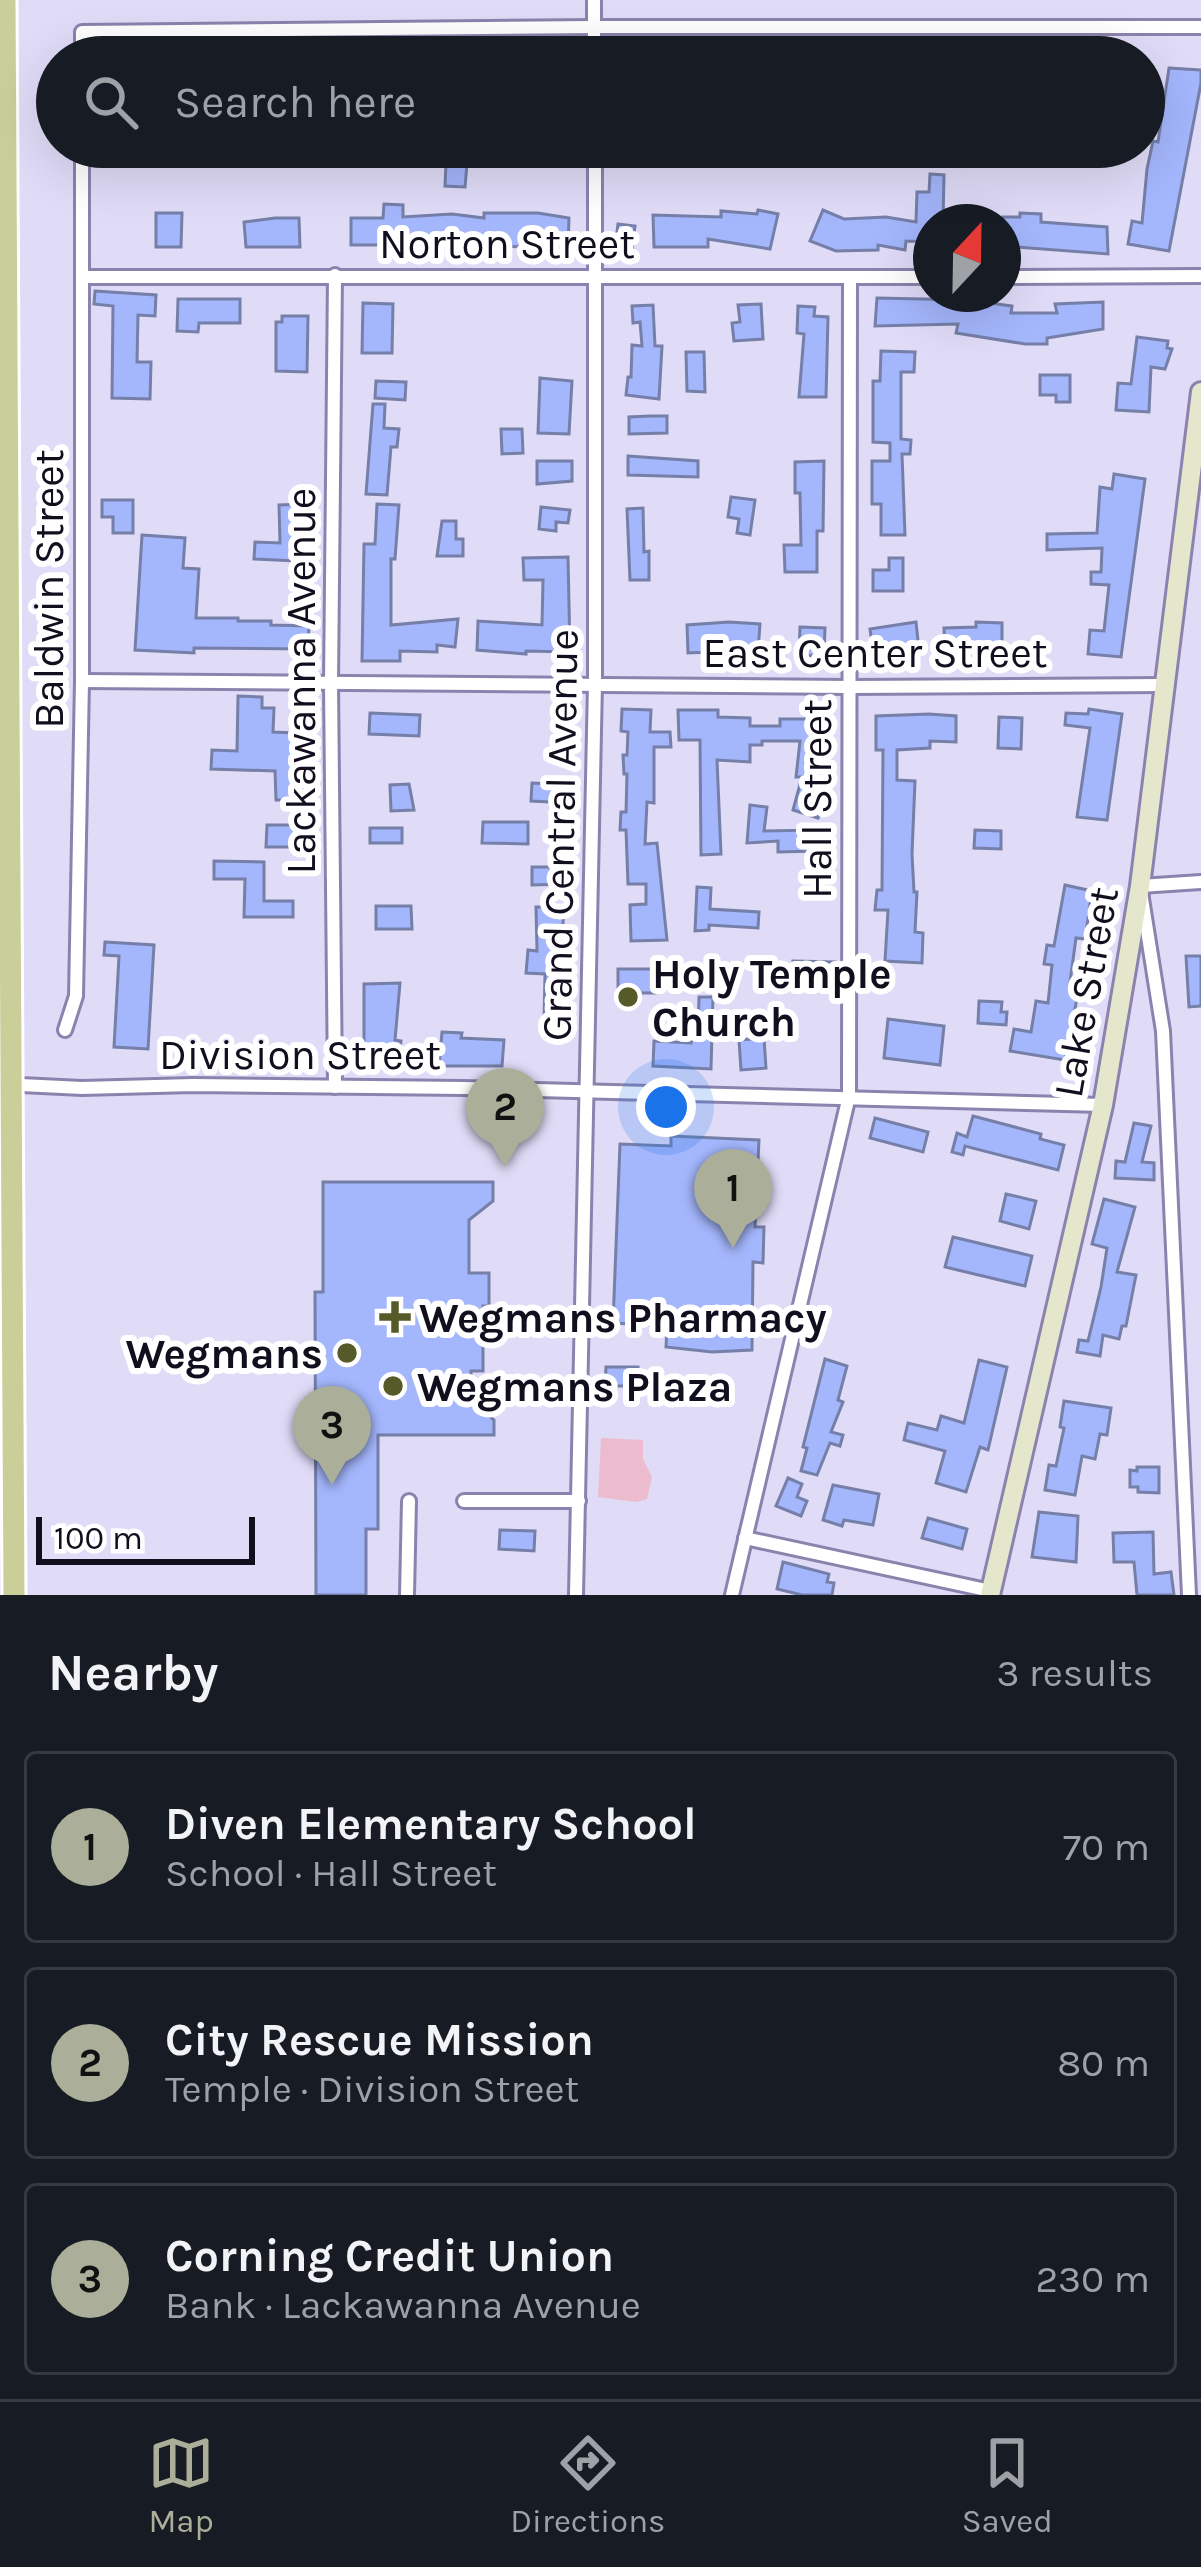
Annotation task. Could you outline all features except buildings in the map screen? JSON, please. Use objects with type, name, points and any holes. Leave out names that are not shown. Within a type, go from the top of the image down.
[{"type":"main road","points":[[5,0],[5,1085],[14,1595]]},
{"type":"main road","name":"Lake Street","points":[[990,1593],[1103,1106],[1139,886],[1201,392]]},
{"type":"street","points":[[594,0],[594,36]]},
{"type":"street","points":[[82,36],[82,32],[594,26],[1201,27]]},
{"type":"street","name":"Baldwin Street","points":[[65,1030],[76,996],[82,681],[82,168]]},
{"type":"street","name":"Grand Central Avenue","points":[[575,1595],[595,683],[595,168]]},
{"type":"street","name":"Lackawanna Avenue","points":[[334,275],[334,1087]]},
{"type":"street","points":[[1021,277],[1201,276]]},
{"type":"street","name":"Hall Street","points":[[732,1595],[849,1096],[850,277]]},
{"type":"street","name":"Norton Street","points":[[82,278],[913,277]]},
{"type":"street","name":"East Center Street","points":[[82,681],[1163,685]]},
{"type":"street","points":[[1189,1595],[1163,1031],[1139,886],[1201,882]]},
{"type":"street","name":"Division Street","points":[[5,1085],[589,1091],[1103,1106]]},
{"type":"street","points":[[407,1595],[409,1501]]},
{"type":"street","points":[[464,1501],[579,1501]]},
{"type":"street","points":[[746,1538],[990,1593]]},
{"type":"shaded area","points":[[601,1438],[643,1440],[643,1459],[652,1477],[647,1499],[598,1497]]},
{"type":"place","name":"Holy Temple Church","points":[[628,997]]},
{"type":"place","name":"City Rescue Mission","points":[[505,1167]]},
{"type":"place","name":"Diven Elementary School","points":[[733,1248]]},
{"type":"place","name":"Wegmans Pharmacy","points":[[395,1317]]},
{"type":"place","name":"Wegmans","points":[[347,1353]]},
{"type":"place","name":"Wegmans Plaza","points":[[393,1386]]},
{"type":"place","name":"Corning Credit Union","points":[[332,1485]]}]
